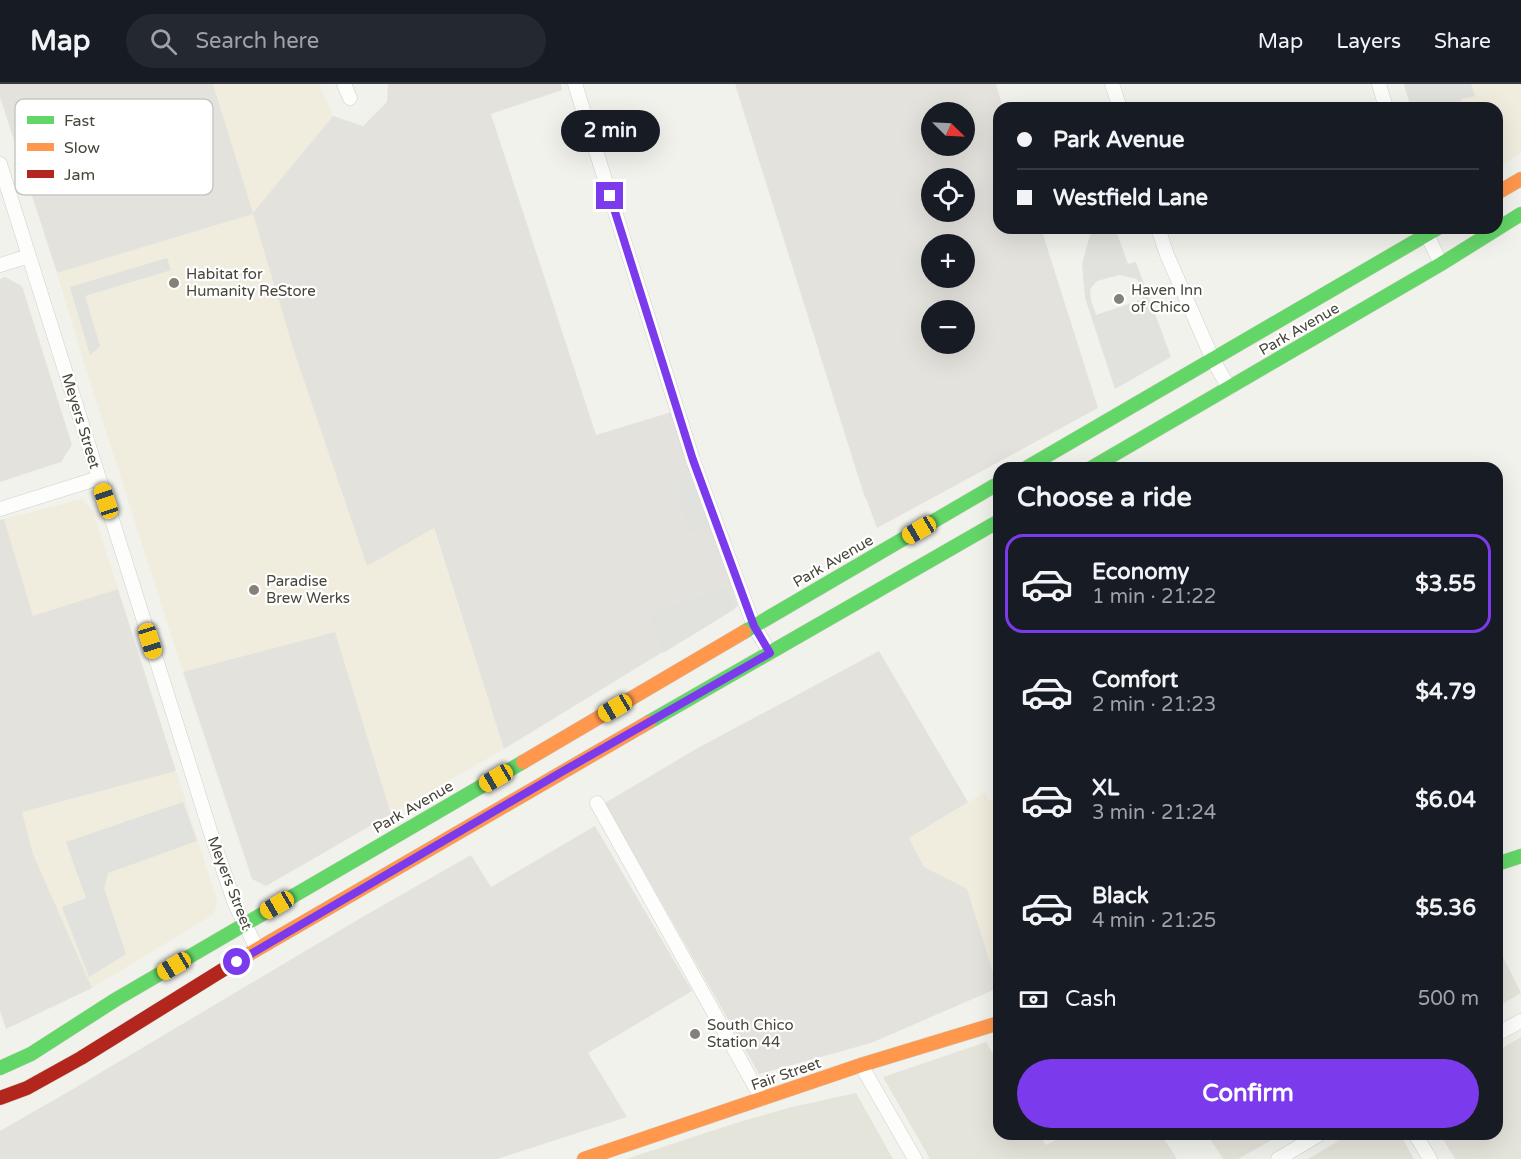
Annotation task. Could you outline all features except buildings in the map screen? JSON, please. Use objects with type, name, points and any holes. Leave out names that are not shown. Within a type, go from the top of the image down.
[{"type":"main road","points":[[1503,190],[1521,179]]},
{"type":"main road","name":"Park Avenue","points":[[1503,225],[1521,214]]},
{"type":"main road","name":"Park Avenue","points":[[1036,462],[1423,234]]},
{"type":"main road","name":"Park Avenue","points":[[1101,462],[1489,234]]},
{"type":"main road","name":"Park Avenue","points":[[0,1068],[31,1054],[116,1000],[993,487]]},
{"type":"main road","points":[[0,1098],[27,1088],[81,1058],[257,949],[993,524]]},
{"type":"main road","points":[[1503,862],[1521,856]]},
{"type":"main road","name":"Fair Street","points":[[584,1159],[861,1065],[993,1025]]},
{"type":"street","points":[[344,84],[350,99]]},
{"type":"street","points":[[575,84],[693,460],[754,626],[770,653]]},
{"type":"street","points":[[1112,84],[1118,102]]},
{"type":"street","points":[[1378,84],[1384,102]]},
{"type":"street","name":"Meyers Street","points":[[0,164],[214,843],[235,904],[257,949]]},
{"type":"street","points":[[1160,234],[1213,360],[1229,388]]},
{"type":"street","points":[[1431,234],[1441,264]]},
{"type":"street","points":[[0,265],[29,256]]},
{"type":"street","points":[[0,509],[99,478]]},
{"type":"street","points":[[597,802],[762,1100]]},
{"type":"street","points":[[1503,1031],[1521,1021]]},
{"type":"street","points":[[861,1065],[915,1159]]},
{"type":"street","points":[[1278,1159],[1310,1140]]},
{"type":"street","points":[[1419,1140],[1430,1159]]},
{"type":"shaded area","points":[[0,84],[213,84],[253,213],[333,116],[363,126],[387,102],[388,84],[561,84],[562,90],[491,114],[596,435],[675,411],[738,606],[504,749],[434,528],[367,566],[294,351],[253,214],[57,273],[32,195],[213,195],[213,99],[15,99],[15,143],[0,97]]},
{"type":"shaded area","points":[[213,84],[319,84],[333,116],[253,214]]},
{"type":"shaded area","points":[[735,84],[996,84],[1001,102],[993,102],[993,234],[1043,234],[1098,408],[999,462],[993,462],[993,465],[877,528],[864,495]]},
{"type":"shaded area","points":[[1404,84],[1521,84],[1521,153],[1503,164],[1503,102],[1409,102]]},
{"type":"shaded area","points":[[1404,84],[1471,84],[1475,96],[1461,99],[1462,102],[1409,102]]},
{"type":"shaded area","points":[[253,214],[368,565],[433,527],[504,749],[391,814],[335,632],[183,672],[57,273]]},
{"type":"shaded area","points":[[1090,234],[1117,234],[1128,264],[1136,262],[1171,357],[1115,389],[1085,298],[1082,264]],"holes":[[[1119,275],[1137,279],[1143,299],[1096,315],[1090,289],[1097,281]]]},
{"type":"shaded area","points":[[167,258],[171,270],[85,296],[100,346],[90,355],[70,287]]},
{"type":"shaded area","points":[[5,277],[22,286],[72,445],[61,462],[0,482],[0,279]]},
{"type":"shaded area","points":[[696,477],[711,526],[690,533],[675,483]]},
{"type":"shaded area","points":[[82,499],[93,511],[118,589],[33,617],[4,519]]},
{"type":"shaded area","points":[[4,519],[33,616],[118,589],[176,771],[22,812],[33,854],[92,988],[6,1029],[0,1011],[0,520]]},
{"type":"shaded area","points":[[727,588],[735,609],[663,653],[650,614]]},
{"type":"shaded area","points":[[335,632],[391,814],[266,886],[252,879],[183,672]]},
{"type":"shaded area","points":[[879,651],[968,802],[909,838],[924,867],[967,889],[993,972],[993,990],[871,1043],[759,1074],[605,803],[696,749]]},
{"type":"shaded area","points":[[176,771],[217,901],[214,914],[92,988],[33,854],[22,812]]},
{"type":"shaded area","points":[[985,792],[989,801],[993,799],[993,972],[967,890],[924,867],[909,838]]},
{"type":"shaded area","points":[[183,802],[197,841],[108,873],[104,888],[126,954],[89,977],[62,907],[86,898],[66,842]]},
{"type":"shaded area","points":[[595,826],[692,991],[588,1053],[627,1117],[497,1159],[0,1159],[0,1131],[471,855],[491,887]]},
{"type":"shaded area","points":[[1503,957],[1521,993],[1503,1004]]},
{"type":"shaded area","points":[[1521,1037],[1521,1159],[1455,1159],[1444,1140],[1503,1140],[1503,1048]]},
{"type":"shaded area","points":[[986,1042],[993,1054],[993,1140],[1043,1140],[1046,1145],[1056,1140],[1165,1140],[1177,1159],[930,1159],[883,1077]]},
{"type":"shaded area","points":[[856,1093],[893,1159],[626,1159],[739,1122],[792,1107]]},
{"type":"shaded area","points":[[1211,1140],[1272,1140],[1238,1159],[1223,1159]]},
{"type":"shaded area","points":[[1340,1140],[1403,1140],[1414,1159],[1308,1159]]},
{"type":"traffic: fast","points":[[1503,225],[1521,214]]},
{"type":"traffic: fast","points":[[1036,462],[1428,234]]},
{"type":"traffic: fast","points":[[1101,462],[1489,234]]},
{"type":"traffic: fast","points":[[744,632],[993,487]]},
{"type":"traffic: fast","points":[[649,722],[993,524]]},
{"type":"traffic: fast","points":[[0,1068],[31,1054],[115,1000],[523,762]]},
{"type":"traffic: fast","points":[[1503,862],[1521,856]]},
{"type":"traffic: slow","points":[[1503,190],[1521,179]]},
{"type":"traffic: slow","points":[[523,762],[744,632]]},
{"type":"traffic: slow","points":[[237,961],[649,722]]},
{"type":"traffic: slow","points":[[584,1159],[861,1065],[993,1025]]},
{"type":"traffic: jam","points":[[0,1098],[27,1088],[81,1058],[237,961]]},
{"type":"place","name":"Habitat for Humanity ReStore","points":[[174,283]]},
{"type":"place","name":"Haven Inn of Chico","points":[[1119,299]]},
{"type":"place","name":"Paradise Brew Werks","points":[[254,590]]},
{"type":"place","name":"South Chico Station 44","points":[[695,1034]]},
{"type":"route","points":[[237,962],[770,653],[754,626],[693,460],[610,196]]}]
